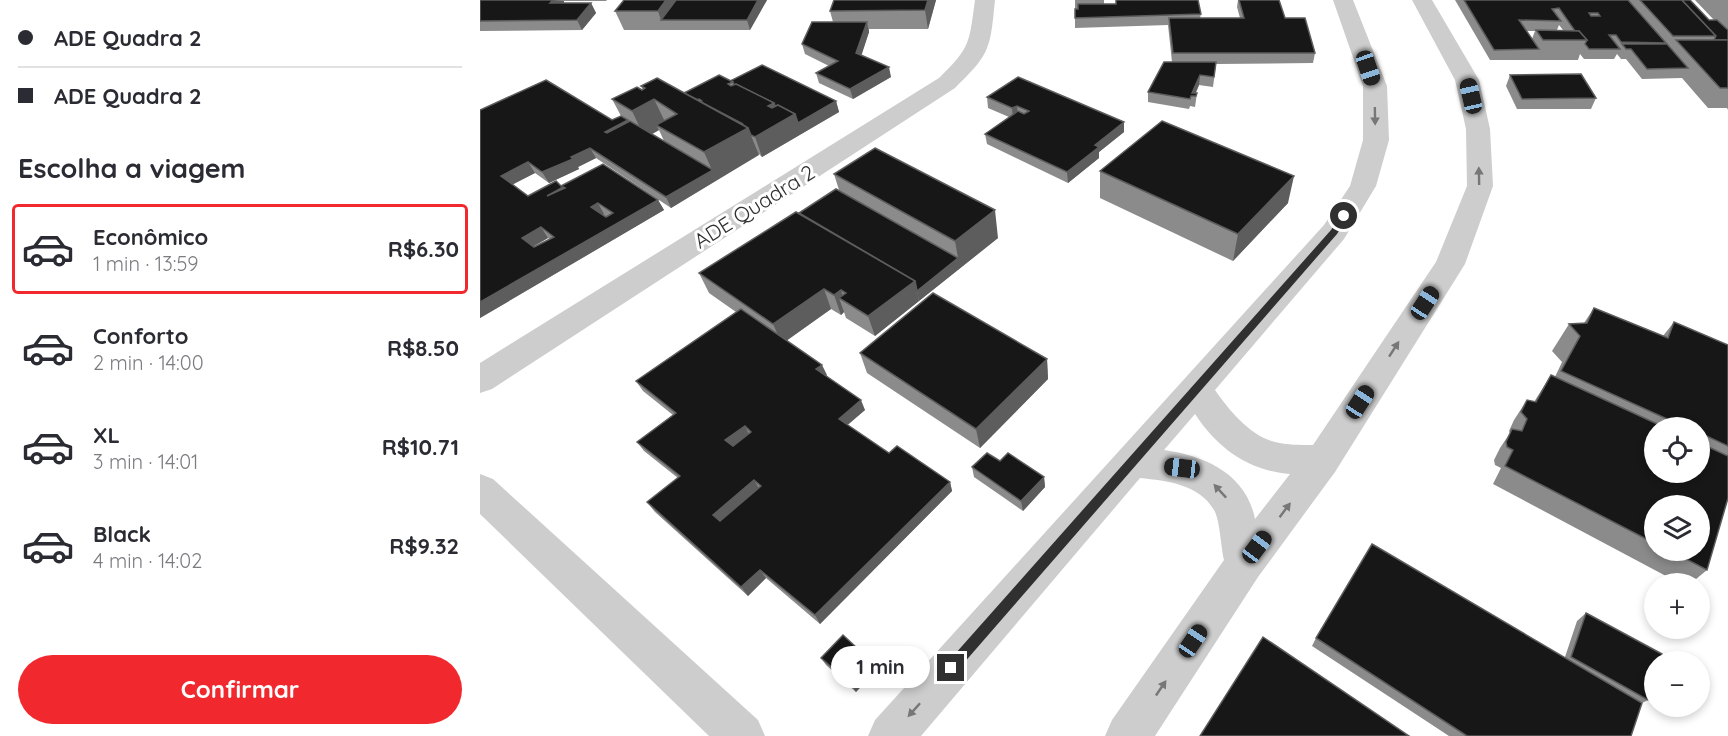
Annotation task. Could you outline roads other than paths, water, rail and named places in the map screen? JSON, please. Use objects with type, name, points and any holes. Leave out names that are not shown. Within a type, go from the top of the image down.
[{"type":"street","name":"ADE Quadra 2","points":[[480,380],[948,83],[972,59],[980,40],[985,0]]},
{"type":"street","points":[[891,736],[1334,232],[1363,186],[1376,140],[1375,86],[1343,0]]},
{"type":"street","points":[[1128,736],[1245,564],[1322,461],[1450,264],[1480,186],[1478,129],[1467,80],[1422,0]]},
{"type":"street","points":[[1197,390],[1215,420],[1240,441],[1270,456],[1322,461]]},
{"type":"street","points":[[1134,462],[1182,468],[1213,483],[1233,504],[1245,564]]},
{"type":"street","points":[[480,490],[741,736]]}]
